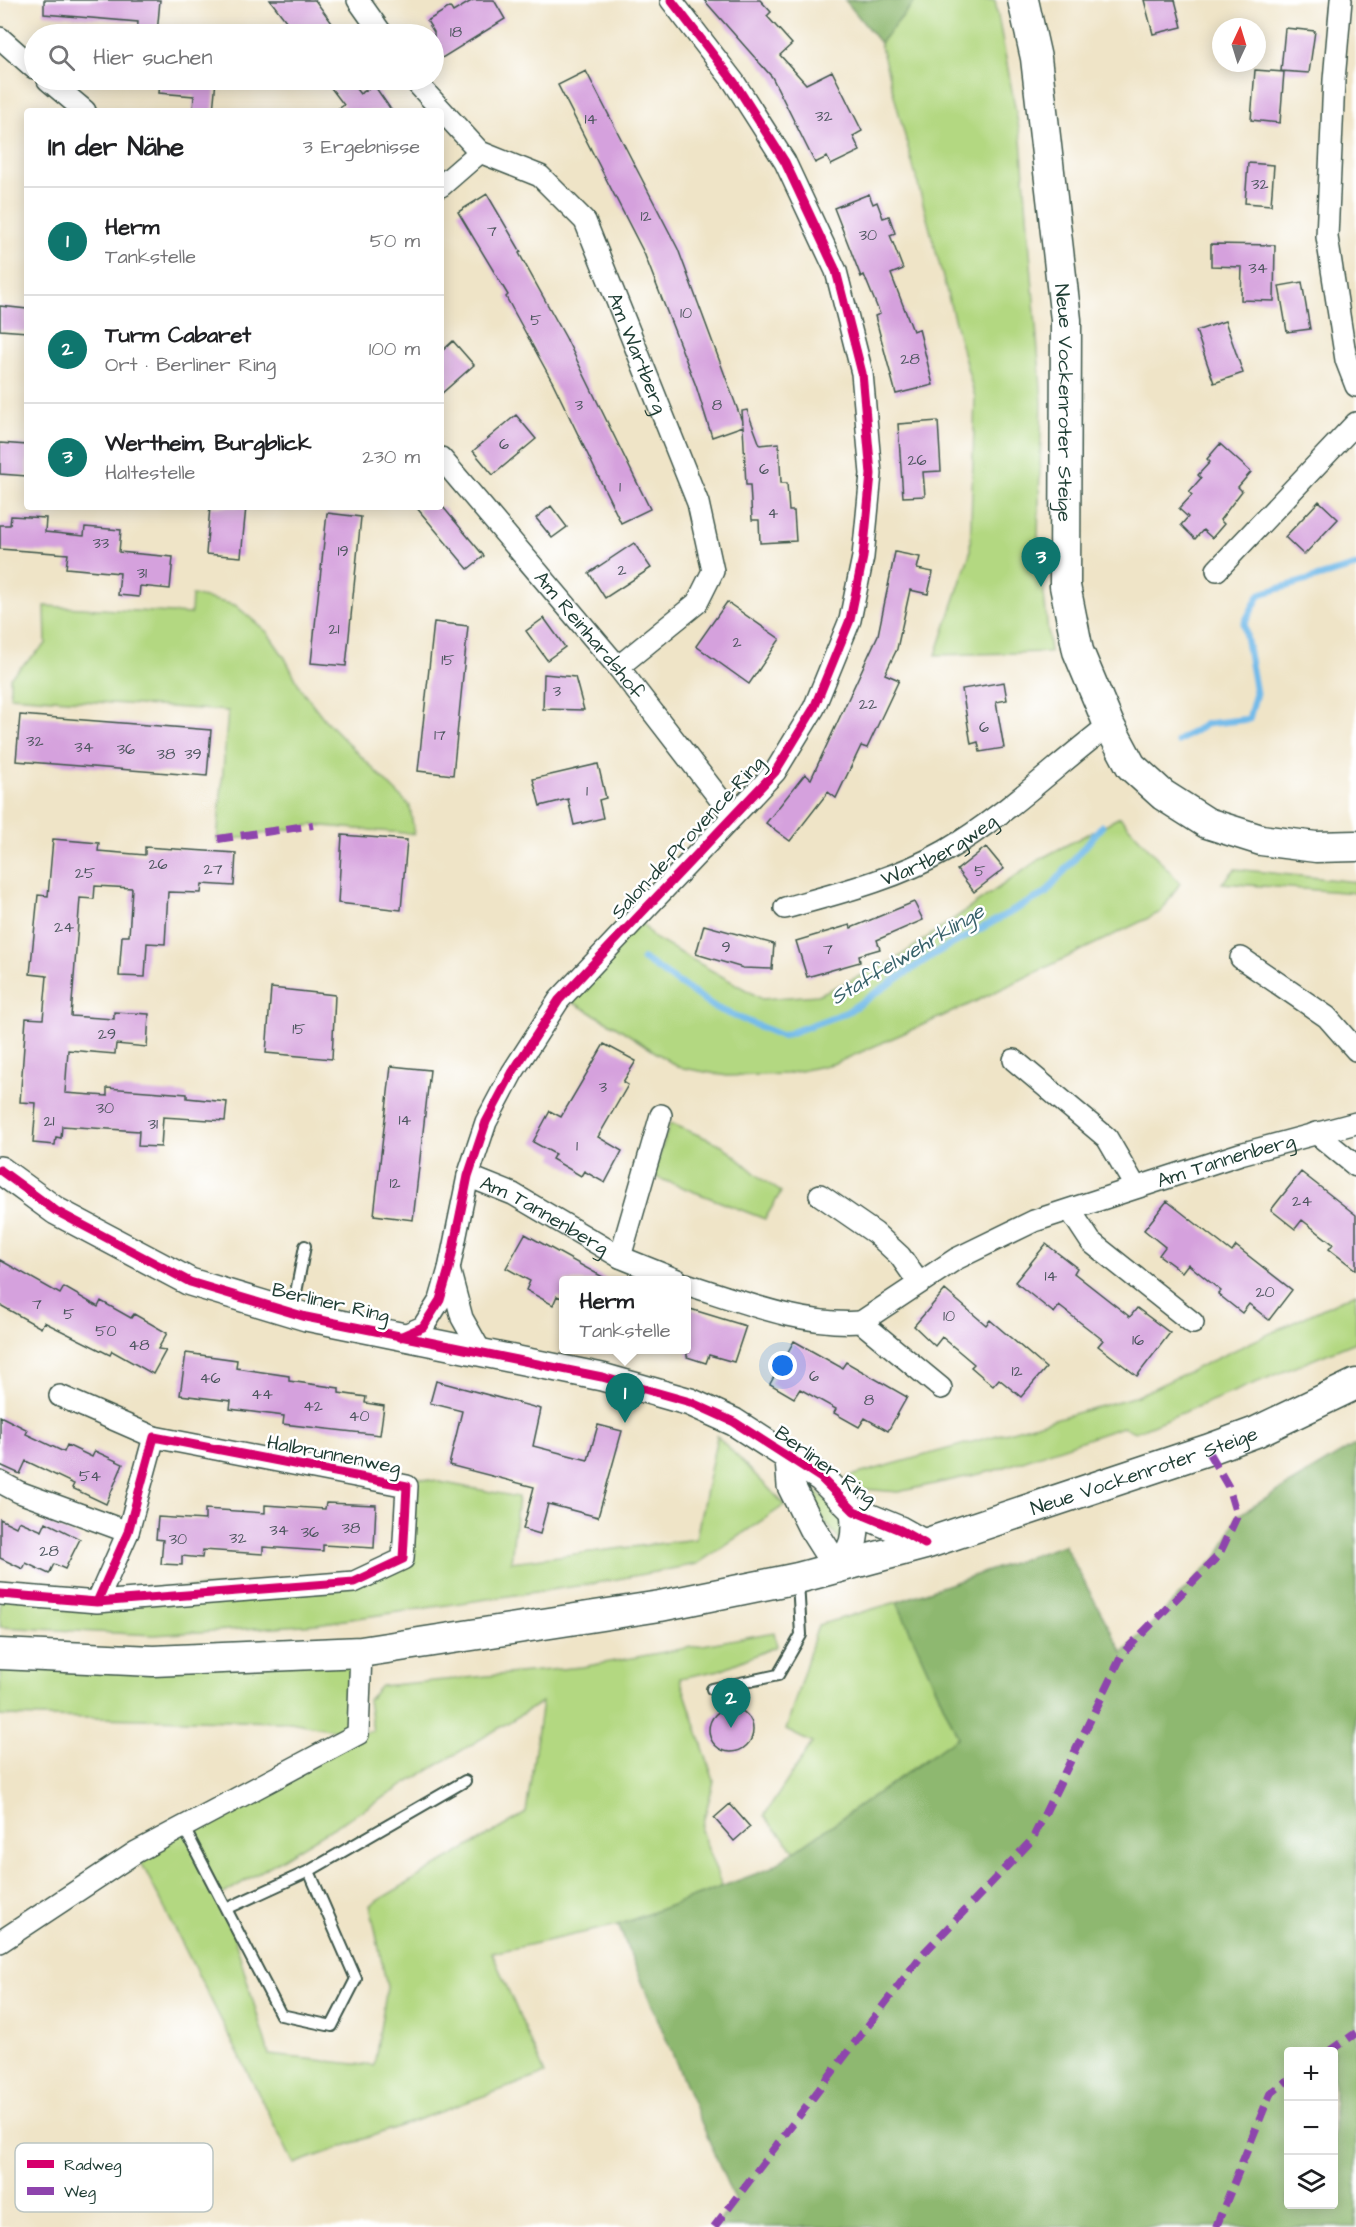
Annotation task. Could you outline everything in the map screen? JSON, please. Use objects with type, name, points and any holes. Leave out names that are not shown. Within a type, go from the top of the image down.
[{"type":"main road","name":"Neue Vockenroter Steige","points":[[1023,0],[1036,58],[1066,320],[1065,586],[1078,651],[1109,725],[1131,766],[1163,795],[1207,823],[1261,840],[1316,847],[1356,846]]},
{"type":"main road","name":"Neue Vockenroter Steige","points":[[0,1654],[153,1661],[361,1652],[660,1606],[838,1569],[925,1544],[1208,1450],[1256,1432],[1356,1384]]},
{"type":"street","points":[[358,0],[375,24]]},
{"type":"street","name":"Salon-de-Provence-Ring","points":[[400,1337],[423,1327],[440,1300],[449,1269],[468,1176],[486,1122],[512,1073],[560,1000],[775,772],[814,708],[850,620],[863,557],[871,474],[862,373],[836,271],[785,162],[734,82],[670,0]]},
{"type":"street","points":[[1341,0],[1334,80],[1327,237],[1346,360],[1356,386]]},
{"type":"street","points":[[0,38],[24,59]]},
{"type":"street","points":[[60,90],[81,108]]},
{"type":"street","name":"Am Wartberg","points":[[423,90],[440,108]]},
{"type":"street","name":"Am Wartberg","points":[[444,113],[480,152],[540,176],[585,221],[698,503],[713,571],[697,603],[618,668]]},
{"type":"street","points":[[444,183],[480,152]]},
{"type":"street","points":[[1217,570],[1356,423]]},
{"type":"street","name":"Am Reinhardshof","points":[[444,462],[618,668],[733,816]]},
{"type":"street","name":"Wartbergweg","points":[[785,908],[864,886],[944,852],[993,819],[1040,783],[1071,754],[1109,725]]},
{"type":"street","points":[[1241,958],[1327,1017],[1356,1050]]},
{"type":"street","name":"Am Tannenberg","points":[[1014,1060],[1107,1138],[1135,1186]]},
{"type":"street","name":"Am Tannenberg","points":[[620,1257],[661,1115]]},
{"type":"street","name":"Am Tannenberg","points":[[861,1322],[957,1259],[1034,1221],[1135,1186],[1356,1123]]},
{"type":"street","name":"Am Tannenberg","points":[[1316,1133],[1356,1166]]},
{"type":"street","name":"Berliner Ring","points":[[0,1170],[56,1211],[190,1282],[292,1313],[602,1377],[690,1402],[734,1422],[821,1478],[854,1511],[900,1530],[925,1544]]},
{"type":"street","name":"Am Tannenberg","points":[[468,1176],[513,1194],[620,1257],[665,1276]]},
{"type":"street","points":[[820,1195],[875,1233],[900,1256],[919,1283]]},
{"type":"street","points":[[1070,1210],[1091,1242],[1193,1323]]},
{"type":"street","name":"Salon-de-Provence-Ring","points":[[449,1269],[462,1318],[481,1352]]},
{"type":"street","points":[[691,1285],[799,1317],[833,1324],[861,1322],[941,1388]]},
{"type":"street","name":"Halbrunnenweg","points":[[0,1594],[97,1602],[354,1582],[403,1559],[407,1486],[154,1437],[60,1396]]},
{"type":"street","points":[[97,1602],[128,1532],[154,1437]]},
{"type":"street","name":"Berliner Ring","points":[[789,1459],[792,1486],[812,1528],[838,1569],[852,1548],[856,1531],[854,1511]]},
{"type":"street","points":[[0,1482],[19,1492],[128,1532]]},
{"type":"street","points":[[0,1942],[136,1852],[357,1734],[361,1652]]},
{"type":"lane","points":[[292,1313],[305,1246]]},
{"type":"lane","points":[[712,1689],[778,1674],[801,1635],[798,1578]]},
{"type":"lane","points":[[226,1909],[309,1871],[465,1781]]},
{"type":"lane","points":[[183,1826],[281,2015],[332,2026],[356,1979],[309,1871]]},
{"type":"green space","points":[[845,0],[916,0],[880,43]]},
{"type":"green space","points":[[916,0],[995,0],[1021,139],[1042,401],[1038,536],[1050,652],[936,655],[970,553],[975,397],[880,43]]},
{"type":"green space","points":[[192,595],[235,605],[267,632],[285,658],[301,689],[325,720],[410,806],[414,834],[313,825],[217,842],[228,711],[10,696],[10,677],[46,644],[45,606],[191,614]]},
{"type":"green space","points":[[1120,817],[1180,883],[1161,912],[968,1005],[836,1063],[786,1074],[727,1076],[678,1067],[617,1027],[563,997],[637,917],[654,938],[762,999],[818,995],[893,961],[1040,859]]},
{"type":"green space","points":[[1235,869],[1356,882],[1356,893],[1222,883]]},
{"type":"green space","points":[[670,1123],[722,1145],[763,1180],[781,1192],[765,1219],[653,1176]]},
{"type":"green space","points":[[1356,1293],[1356,1342],[1135,1432],[1122,1427],[993,1471],[898,1492],[863,1489],[847,1477],[1137,1396]]},
{"type":"green space","points":[[717,1436],[785,1505],[697,1564],[591,1584],[317,1624],[154,1635],[0,1627],[0,1594],[354,1582],[403,1559],[408,1476],[518,1497],[511,1562],[696,1539]]},
{"type":"green space","points":[[1356,1444],[1356,2227],[714,2227],[735,2202],[618,1925],[769,1869],[958,1737],[897,1602],[1064,1545],[1123,1653],[1219,1555],[1237,1516]]},
{"type":"green space","points":[[808,1485],[834,1506],[843,1520],[843,1544],[815,1509],[806,1487]]},
{"type":"green space","points":[[897,1602],[958,1737],[795,1851],[764,1816],[812,1743],[786,1730],[818,1625]]},
{"type":"green space","points":[[774,1632],[777,1646],[720,1670],[680,1678],[714,1781],[701,1830],[722,1887],[618,1925],[492,1953],[545,2074],[294,2164],[136,1852],[357,1734],[290,1722],[0,1716],[0,1654],[361,1652],[358,1734],[373,1731],[368,1700],[381,1686],[582,1667]],"holes":[[[542,1702],[526,1813],[370,1905],[387,1987],[374,2066],[269,2055],[226,1909],[220,1896]]]},
{"type":"building","points":[[44,0],[160,0],[158,24],[44,14]]},
{"type":"building","points":[[270,0],[315,0],[332,23],[331,24],[288,24]]},
{"type":"building","points":[[473,0],[494,0],[505,19],[444,57],[444,24],[429,24],[427,21],[450,7],[453,12]]},
{"type":"building","points":[[704,0],[760,0],[771,12],[767,16],[792,44],[780,55],[806,84],[832,71],[862,131],[853,136],[860,151],[831,165],[827,157],[815,163],[772,77]]},
{"type":"building","points":[[1144,0],[1175,0],[1182,27],[1153,34]]},
{"type":"building","points":[[1285,28],[1315,31],[1309,73],[1281,71]]},
{"type":"building","points":[[586,71],[678,249],[743,424],[742,411],[747,410],[760,445],[779,443],[781,483],[787,483],[789,511],[794,511],[796,541],[760,543],[759,520],[752,520],[750,485],[746,485],[743,426],[712,437],[696,386],[644,253],[558,85]]},
{"type":"building","points":[[1255,72],[1284,72],[1280,123],[1251,120]]},
{"type":"building","points":[[159,90],[215,90],[213,108],[193,108],[194,96],[159,93]]},
{"type":"building","points":[[333,90],[357,90],[360,94],[366,90],[377,90],[390,108],[340,108],[344,105]]},
{"type":"building","points":[[1248,163],[1274,165],[1271,205],[1245,203]]},
{"type":"building","points":[[487,194],[521,252],[519,253],[566,338],[650,509],[621,523],[553,383],[506,297],[508,295],[458,212]]},
{"type":"building","points":[[869,194],[873,204],[877,202],[883,218],[889,216],[895,233],[890,235],[903,269],[891,274],[913,331],[919,329],[933,385],[896,394],[875,316],[880,314],[864,275],[861,277],[834,208]]},
{"type":"building","points":[[1211,244],[1275,245],[1274,301],[1241,300],[1242,267],[1211,266]]},
{"type":"building","points":[[1302,282],[1310,329],[1287,332],[1279,286]]},
{"type":"building","points":[[0,306],[24,309],[24,332],[0,330]]},
{"type":"building","points":[[1225,321],[1243,373],[1214,383],[1196,331]]},
{"type":"building","points":[[453,341],[474,365],[444,391],[444,349]]},
{"type":"building","points":[[516,415],[536,439],[493,475],[473,451]]},
{"type":"building","points":[[938,421],[941,471],[923,472],[925,496],[903,497],[898,424]]},
{"type":"building","points":[[0,443],[24,445],[24,476],[0,474]]},
{"type":"building","points":[[1220,444],[1251,472],[1238,487],[1242,491],[1220,520],[1224,524],[1212,538],[1203,530],[1195,539],[1181,525],[1188,517],[1179,509],[1192,495],[1189,492],[1201,478],[1198,475],[1210,462],[1207,459]]},
{"type":"building","points":[[1319,501],[1338,519],[1304,555],[1285,537]]},
{"type":"building","points":[[551,506],[567,527],[552,538],[536,518]]},
{"type":"building","points":[[444,508],[484,556],[468,569],[419,510],[444,510]]},
{"type":"building","points":[[210,510],[246,510],[241,557],[206,554]]},
{"type":"building","points":[[327,513],[361,517],[346,666],[311,663]]},
{"type":"building","points":[[11,516],[46,518],[45,532],[84,536],[85,527],[121,530],[119,552],[173,557],[170,589],[140,586],[139,597],[118,595],[120,573],[66,568],[68,554],[0,549],[0,525],[10,525]]},
{"type":"building","points":[[634,543],[651,568],[605,598],[589,573]]},
{"type":"building","points":[[895,552],[920,557],[917,569],[933,572],[928,594],[910,590],[897,649],[885,674],[899,680],[867,748],[861,746],[836,798],[828,792],[790,841],[766,823],[805,774],[811,779],[878,635]]},
{"type":"building","points":[[727,602],[780,639],[749,684],[696,646]]},
{"type":"building","points":[[544,618],[565,647],[547,660],[526,631]]},
{"type":"building","points":[[434,622],[468,626],[453,775],[418,771]]},
{"type":"building","points":[[544,674],[575,677],[584,710],[543,709]]},
{"type":"building","points":[[1004,682],[1007,700],[996,702],[1004,748],[980,752],[978,742],[971,744],[962,689]]},
{"type":"building","points":[[20,715],[211,730],[207,776],[16,761]]},
{"type":"building","points":[[598,764],[606,798],[599,800],[603,818],[574,825],[568,799],[540,806],[533,779]]},
{"type":"building","points":[[342,835],[407,840],[401,910],[338,903]]},
{"type":"building","points":[[53,839],[99,843],[98,851],[145,855],[145,847],[236,853],[234,886],[202,884],[201,893],[168,892],[165,944],[147,943],[145,977],[119,976],[122,936],[129,936],[132,888],[95,886],[94,899],[80,898],[71,1016],[114,1019],[114,1012],[149,1014],[147,1047],[116,1044],[115,1054],[68,1050],[65,1093],[107,1096],[107,1088],[187,1094],[187,1098],[227,1102],[225,1121],[163,1117],[161,1147],[138,1146],[139,1131],[62,1126],[61,1138],[56,1137],[55,1145],[33,1143],[36,1103],[20,1102],[26,1018],[43,1019],[47,976],[30,974],[38,895],[48,896]]},
{"type":"building","points":[[986,847],[1004,869],[974,892],[957,870]]},
{"type":"building","points":[[914,902],[923,920],[877,940],[880,949],[859,955],[860,962],[807,977],[796,941],[850,925],[851,928]]},
{"type":"building","points":[[704,925],[774,944],[772,969],[743,968],[696,954]]},
{"type":"building","points":[[271,988],[335,995],[332,1059],[266,1053]]},
{"type":"building","points":[[604,1044],[636,1061],[623,1082],[628,1085],[598,1137],[622,1151],[605,1183],[584,1171],[581,1176],[552,1159],[555,1154],[533,1142],[550,1111],[561,1117]]},
{"type":"building","points":[[391,1066],[430,1070],[413,1220],[374,1215]]},
{"type":"building","points":[[1301,1172],[1356,1215],[1356,1270],[1329,1249],[1333,1244],[1302,1220],[1295,1229],[1271,1210]]},
{"type":"building","points":[[1167,1201],[1232,1252],[1236,1246],[1292,1290],[1269,1320],[1249,1304],[1242,1313],[1218,1294],[1221,1291],[1188,1264],[1182,1272],[1159,1255],[1165,1247],[1144,1230]]},
{"type":"building","points":[[525,1234],[601,1276],[559,1276],[559,1297],[557,1296],[553,1305],[526,1290],[530,1281],[506,1268]]},
{"type":"building","points":[[1046,1244],[1077,1268],[1074,1273],[1130,1317],[1137,1308],[1170,1333],[1137,1376],[1098,1346],[1103,1340],[1059,1306],[1054,1313],[1015,1282]]},
{"type":"building","points":[[0,1260],[60,1294],[64,1287],[98,1307],[101,1301],[131,1318],[134,1314],[167,1333],[158,1349],[166,1350],[153,1374],[112,1351],[110,1355],[44,1322],[41,1328],[0,1305]]},
{"type":"building","points":[[945,1290],[986,1325],[990,1320],[1046,1368],[1021,1397],[999,1379],[993,1386],[971,1367],[974,1364],[942,1337],[935,1346],[914,1326]]},
{"type":"building","points":[[691,1309],[746,1326],[734,1362],[709,1355],[706,1363],[687,1357],[687,1354],[691,1354]]},
{"type":"building","points":[[794,1341],[842,1368],[846,1362],[907,1397],[888,1431],[865,1418],[859,1427],[834,1413],[836,1409],[800,1389],[794,1398],[770,1384]]},
{"type":"building","points":[[186,1353],[237,1360],[236,1368],[289,1376],[289,1381],[339,1388],[339,1393],[366,1397],[365,1403],[384,1406],[380,1435],[283,1424],[284,1416],[230,1409],[231,1401],[180,1395]]},
{"type":"building","points":[[436,1381],[541,1409],[533,1446],[588,1460],[598,1425],[622,1431],[598,1517],[548,1504],[540,1534],[523,1529],[534,1487],[449,1465],[462,1411],[430,1403]]},
{"type":"building","points":[[0,1416],[28,1430],[26,1434],[64,1452],[67,1445],[92,1457],[95,1451],[123,1464],[106,1504],[72,1488],[74,1484],[26,1461],[20,1474],[0,1465]]},
{"type":"building","points":[[326,1503],[376,1505],[374,1548],[323,1545],[323,1551],[263,1547],[263,1554],[203,1550],[202,1558],[182,1556],[182,1565],[161,1564],[163,1540],[156,1539],[158,1517],[205,1520],[205,1509],[265,1513],[265,1505],[325,1509]]},
{"type":"building","points":[[0,1519],[16,1527],[19,1521],[42,1531],[46,1522],[80,1539],[65,1569],[54,1564],[49,1574],[26,1563],[23,1569],[0,1558]]},
{"type":"building","points":[[731,1708],[746,1715],[753,1730],[746,1745],[731,1752],[716,1745],[709,1730],[716,1715]]},
{"type":"building","points":[[730,1804],[750,1827],[734,1841],[714,1818]]},
{"type":"waterway","name":"Staffelwehrklinge","points":[[1178,741],[1206,724],[1249,719],[1256,693],[1244,624],[1260,594],[1356,566]]},
{"type":"waterway","name":"Staffelwehrklinge","points":[[643,959],[716,1008],[782,1036],[847,1012],[934,954],[1046,893],[1102,826]]},
{"type":"marked path","points":[[218,839],[313,825]]},
{"type":"marked path","points":[[714,2227],[922,1955],[1032,1840],[1123,1653],[1219,1555],[1237,1516],[1228,1486],[1207,1450]]},
{"type":"marked path","points":[[1336,2047],[1356,2033]]},
{"type":"marked path","points":[[1216,2227],[1270,2094],[1284,2083]]},
{"type":"cycle path","points":[[400,1337],[423,1327],[440,1300],[449,1269],[468,1176],[486,1122],[512,1073],[559,1000],[775,772],[814,708],[850,620],[863,557],[871,474],[862,373],[836,271],[785,162],[734,82],[671,0]]},
{"type":"cycle path","points":[[0,1170],[56,1211],[190,1282],[306,1317],[602,1377],[690,1402],[734,1422],[821,1478],[854,1511],[900,1530],[925,1544]]},
{"type":"cycle path","points":[[0,1594],[97,1602],[354,1582],[403,1559],[407,1486],[154,1437],[128,1532],[97,1602]]},
{"type":"place","name":"Wertheim, Burgblick","points":[[1041,587]]},
{"type":"place","name":"Herm","points":[[625,1423]]},
{"type":"place","name":"Turm Cabaret","points":[[731,1728]]}]
